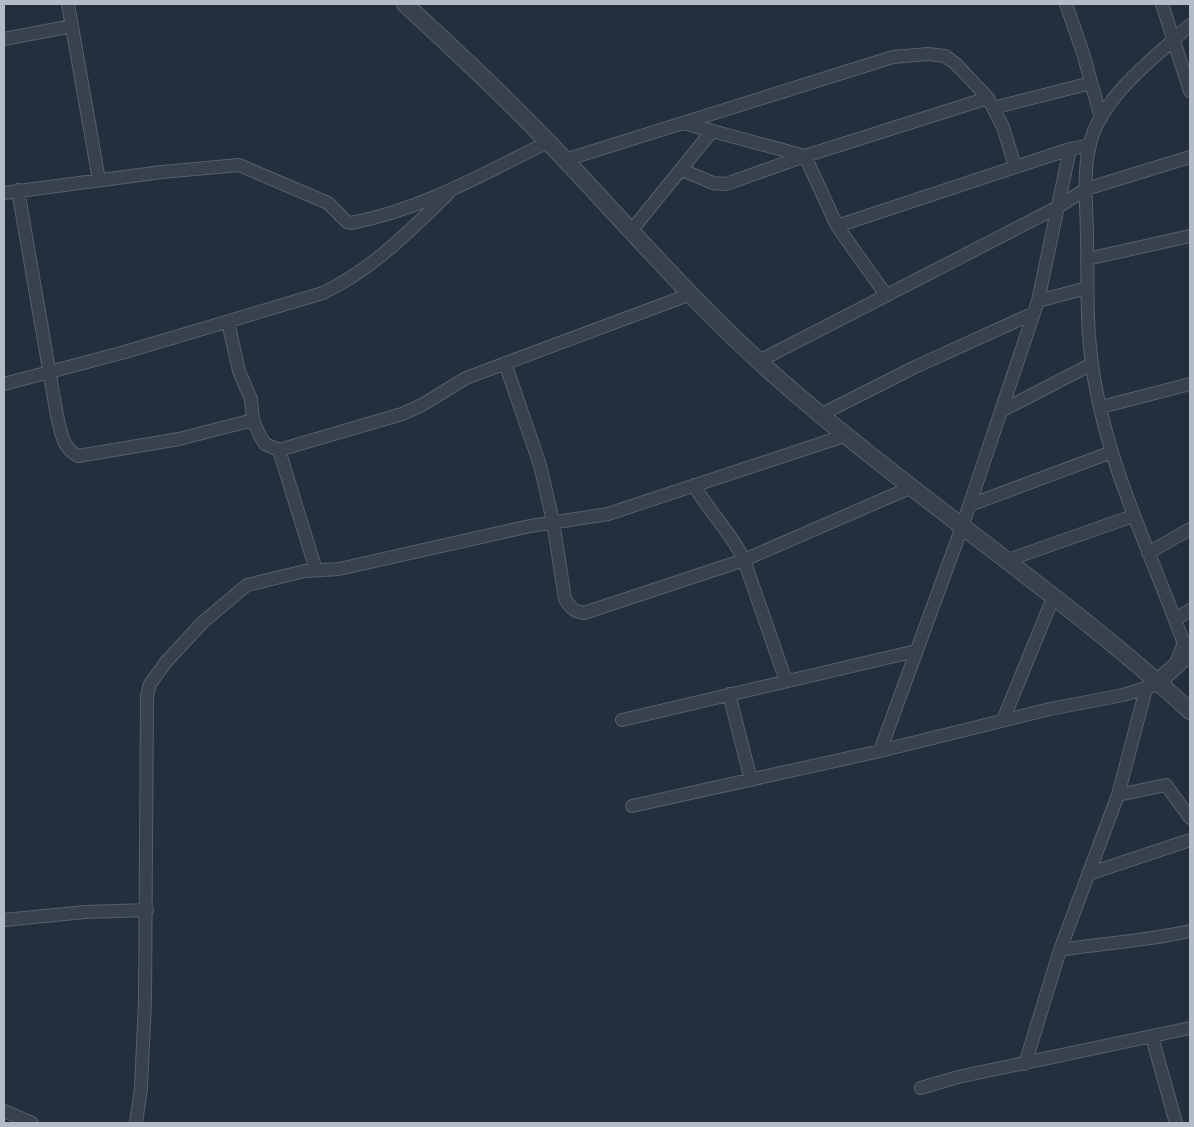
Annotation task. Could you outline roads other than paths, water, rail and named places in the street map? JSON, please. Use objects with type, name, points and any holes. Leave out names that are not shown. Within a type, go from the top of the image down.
[{"type":"street","points":[[68,4],[100,180]]},
{"type":"street","points":[[405,4],[548,142],[691,294],[759,361],[847,435],[1053,598],[1156,681],[1190,711]]},
{"type":"street","points":[[1066,4],[1100,118]]},
{"type":"street","points":[[1162,4],[1190,91]]},
{"type":"street","points":[[1190,25],[1142,68],[1100,118],[1090,145],[1086,189],[1087,288],[1092,364],[1101,407],[1112,452],[1133,516],[1186,644],[1190,661]]},
{"type":"street","points":[[4,39],[72,26]]},
{"type":"street","points":[[565,160],[893,57],[928,54],[945,56],[956,64],[991,103],[1003,127],[1015,166]]},
{"type":"street","points":[[682,170],[713,183],[726,184],[805,156],[991,103],[1091,83]]},
{"type":"street","points":[[682,122],[805,156]]},
{"type":"street","points":[[631,231],[712,131]]},
{"type":"street","points":[[4,193],[100,180],[239,165],[324,201],[346,222],[351,223],[391,213],[454,189],[548,142]]},
{"type":"street","points":[[837,226],[1015,166],[1070,149],[1090,145]]},
{"type":"street","points":[[880,751],[970,505],[1036,307],[1070,149]]},
{"type":"street","points":[[805,156],[837,226],[886,295]]},
{"type":"street","points":[[759,361],[1058,207],[1086,189],[1190,157]]},
{"type":"street","points":[[4,384],[228,322],[323,293],[348,281],[368,267],[454,189]]},
{"type":"street","points":[[18,190],[48,372],[62,437],[68,448],[78,456],[178,439],[253,420]]},
{"type":"street","points":[[1087,259],[1190,236]]},
{"type":"street","points":[[822,414],[1036,307],[1087,288]]},
{"type":"street","points":[[228,322],[239,371],[251,399],[253,420],[265,444],[279,450],[402,414],[422,405],[466,378],[691,294]]},
{"type":"street","points":[[505,363],[540,465],[553,521],[565,599],[569,606],[578,612],[584,613],[744,560],[912,487]]},
{"type":"street","points":[[1001,410],[1092,364]]},
{"type":"street","points":[[1101,407],[1190,384]]},
{"type":"street","points":[[136,1123],[142,1078],[147,910],[147,696],[150,684],[166,662],[203,622],[240,590],[253,583],[316,570],[338,569],[553,521],[608,514],[847,435]]},
{"type":"street","points":[[279,450],[316,570]]},
{"type":"street","points":[[970,505],[1112,452]]},
{"type":"street","points":[[694,485],[706,507],[735,542],[744,560],[786,681]]},
{"type":"street","points":[[1005,560],[1133,516]]},
{"type":"street","points":[[1148,553],[1190,529]]},
{"type":"street","points":[[1003,720],[1053,598]]},
{"type":"street","points":[[1175,620],[1190,610]]},
{"type":"street","points":[[632,806],[880,751],[1156,681],[1178,664],[1186,644]]},
{"type":"street","points":[[622,720],[916,651]]},
{"type":"street","points":[[1156,681],[1190,694]]},
{"type":"street","points":[[1025,1064],[1060,950],[1118,795],[1156,681]]},
{"type":"street","points":[[729,694],[751,780]]},
{"type":"street","points":[[1118,795],[1166,785],[1190,818]]},
{"type":"street","points":[[1088,874],[1190,840]]},
{"type":"street","points":[[4,920],[85,912],[147,910]]},
{"type":"street","points":[[1060,950],[1107,942],[1156,939],[1190,931]]},
{"type":"street","points":[[921,1088],[958,1078],[1190,1028]]},
{"type":"street","points":[[1152,1037],[1176,1123]]},
{"type":"street","points":[[4,1111],[11,1120],[32,1123]]}]
